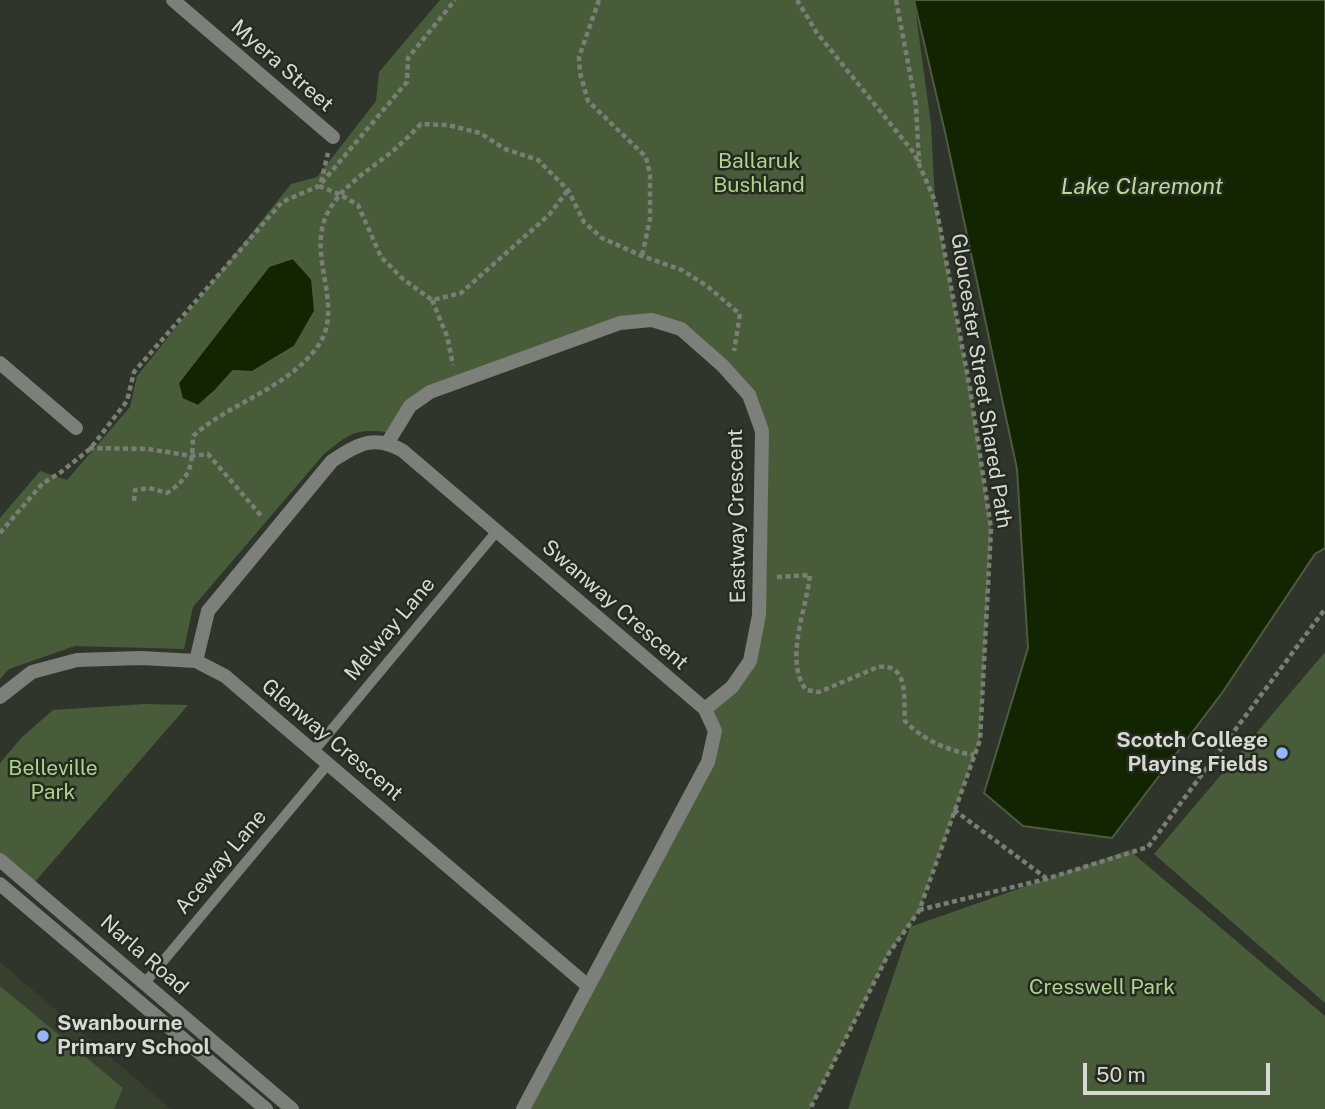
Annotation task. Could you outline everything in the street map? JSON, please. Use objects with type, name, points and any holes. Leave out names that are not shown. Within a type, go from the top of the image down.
[{"type":"street","name":"Myera Street","points":[[173,0],[333,137]]},
{"type":"street","name":"Eastway Crescent","points":[[388,442],[410,406],[430,392],[620,323],[652,320],[681,329],[723,366],[749,396],[762,431],[761,578],[759,615],[750,661],[732,687],[705,709]]},
{"type":"street","points":[[0,363],[76,428]]},
{"type":"street","points":[[196,660],[208,611],[332,461],[358,444],[388,442]]},
{"type":"street","name":"Swanway Crescent","points":[[388,442],[403,451],[705,709]]},
{"type":"street","name":"Glenway Crescent","points":[[2,699],[32,672],[77,660],[196,660],[225,676],[588,986]]},
{"type":"street","points":[[523,1109],[708,762],[715,731],[705,709]]},
{"type":"street","name":"Narla Road","points":[[0,860],[292,1109]]},
{"type":"street","name":"Narla Road","points":[[0,884],[266,1109]]},
{"type":"lane","name":"Melway Lane","points":[[313,752],[497,531]]},
{"type":"lane","name":"Aceway Lane","points":[[144,984],[328,764]]},
{"type":"path","points":[[0,533],[42,484],[90,449],[127,401],[134,372],[282,202],[319,186],[407,82],[408,58],[454,0]]},
{"type":"path","points":[[599,0],[579,57],[580,73],[588,101],[646,157],[650,175],[650,219],[642,256]]},
{"type":"path","name":"Gloucester Street Shared Path","points":[[797,0],[817,33],[914,153],[935,201],[970,389],[991,528],[980,740],[919,911],[889,953],[810,1109]]},
{"type":"path","points":[[896,0],[915,105],[919,166]]},
{"type":"path","points":[[134,501],[135,490],[149,488],[167,493],[185,481],[192,456],[193,436],[230,408],[292,373],[315,350],[327,329],[329,304],[319,252],[320,232],[327,213],[339,194],[421,124],[448,125],[480,134],[505,149],[538,160],[568,190],[584,222],[602,237],[642,256],[682,270],[707,286],[740,314],[733,356],[723,366]]},
{"type":"path","points":[[319,186],[333,137]]},
{"type":"path","points":[[319,186],[358,205],[381,257],[403,279],[432,300],[447,336],[456,384]]},
{"type":"path","points":[[432,300],[461,293],[549,215],[568,190]]},
{"type":"path","points":[[76,428],[90,449]]},
{"type":"path","points":[[90,449],[148,449],[192,456],[208,454],[266,521]]},
{"type":"path","points":[[761,578],[810,575],[794,656],[799,680],[807,690],[819,692],[878,667],[887,666],[897,671],[904,684],[905,720],[917,733],[958,753],[974,755]]},
{"type":"path","points":[[919,911],[1046,879],[1148,846],[1325,609]]},
{"type":"path","points":[[954,810],[1046,879]]},
{"type":"shaded area","name":"Swanbourne Primary School","points":[[0,962],[171,1109],[0,1109]]},
{"type":"green space","name":"Ballaruk Bushland","points":[[440,0],[914,0],[931,124],[935,201],[970,389],[991,528],[980,740],[919,911],[889,953],[810,1109],[523,1109],[708,762],[715,731],[705,709],[750,661],[762,431],[749,395],[681,329],[620,323],[424,395],[394,433],[356,433],[324,454],[193,607],[184,649],[75,646],[9,669],[0,679],[0,518],[40,471],[67,480],[130,407],[137,376],[291,184],[317,177],[376,101],[379,72]]},
{"type":"green space","name":"Scotch College Playing Fields","points":[[1325,652],[1325,1003],[1154,854]]},
{"type":"green space","name":"Belleville Park","points":[[145,704],[188,705],[34,883],[0,854],[0,763],[22,737],[53,710]]},
{"type":"green space","name":"Cresswell Park","points":[[1129,850],[1325,1016],[1325,1109],[848,1109],[910,927]]},
{"type":"green space","name":"Swanbourne Primary School","points":[[0,986],[123,1088],[114,1109],[0,1109]]},
{"type":"water","name":"Lake Claremont","points":[[914,0],[1325,0],[1325,548],[1315,554],[1222,693],[1112,838],[1023,826],[984,793],[1028,648],[1017,469]]},
{"type":"water","points":[[293,258],[312,279],[315,311],[295,346],[252,372],[233,371],[198,406],[182,399],[178,383],[269,266]]},
{"type":"place","name":"Scotch College Playing Fields","points":[[1282,753]]},
{"type":"place","name":"Swanbourne Primary School","points":[[43,1036]]}]
